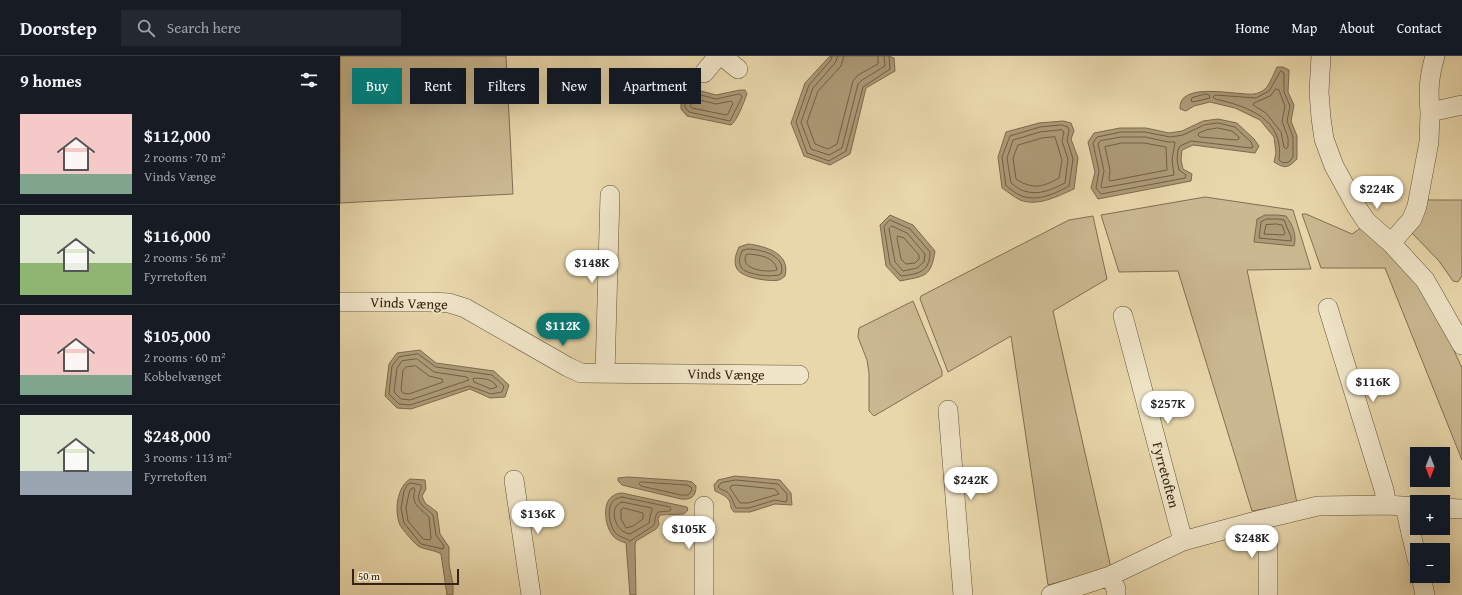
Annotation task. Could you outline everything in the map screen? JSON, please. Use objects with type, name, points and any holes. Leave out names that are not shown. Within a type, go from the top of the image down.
[{"type":"street","points":[[704,73],[718,56]]},
{"type":"street","points":[[722,56],[738,69]]},
{"type":"street","points":[[1321,56],[1319,92],[1321,118],[1324,139],[1334,166],[1366,221],[1391,243],[1425,280],[1462,345]]},
{"type":"street","points":[[1391,243],[1412,219],[1417,206],[1430,142],[1429,80],[1435,56]]},
{"type":"street","points":[[1430,112],[1462,105]]},
{"type":"street","points":[[605,373],[610,195]]},
{"type":"street","name":"Vinds Vænge","points":[[340,302],[449,303],[465,308],[581,373],[799,375]]},
{"type":"street","points":[[1328,308],[1384,490],[1403,506],[1413,543]]},
{"type":"street","name":"Fyrretoften","points":[[1123,316],[1184,541]]},
{"type":"street","points":[[948,410],[963,595]]},
{"type":"street","points":[[514,480],[531,595]]},
{"type":"street","points":[[704,506],[704,595]]},
{"type":"street","points":[[1051,595],[1110,576],[1184,541],[1260,520],[1318,506],[1403,506]]},
{"type":"street","points":[[1450,508],[1462,509]]},
{"type":"street","points":[[1260,520],[1268,547],[1268,595]]},
{"type":"street","points":[[1110,576],[1116,589],[1116,595]]},
{"type":"street","points":[[1422,583],[1425,595]]},
{"type":"shaded area","points":[[340,56],[506,56],[507,68],[474,68],[474,104],[508,104],[513,194],[340,203]]},
{"type":"shaded area","points":[[1205,197],[1293,210],[1311,269],[1247,270],[1297,503],[1252,511],[1178,271],[1119,272],[1101,215]]},
{"type":"shaded area","points":[[1426,200],[1462,200],[1462,276],[1458,282],[1453,281],[1439,261],[1411,232]]},
{"type":"shaded area","points":[[1302,214],[1306,214],[1352,234],[1361,228],[1409,272],[1441,322],[1462,368],[1462,460],[1385,268],[1321,268]]},
{"type":"shaded area","points":[[1093,216],[1107,279],[1053,311],[1111,568],[1048,585],[1011,336],[948,372],[920,299],[921,296],[1069,220]]},
{"type":"shaded area","points":[[913,301],[942,371],[942,376],[874,416],[869,411],[869,373],[867,360],[858,337],[859,328]]},
{"type":"water","points":[[830,56],[889,56],[894,58],[895,71],[866,88],[850,154],[830,165],[804,156],[791,123],[805,83]]},
{"type":"water","points":[[1277,67],[1283,67],[1289,70],[1288,92],[1294,105],[1291,121],[1297,136],[1297,159],[1289,166],[1281,166],[1274,162],[1276,153],[1274,137],[1260,120],[1235,108],[1210,102],[1194,106],[1186,111],[1180,109],[1182,100],[1188,95],[1198,92],[1210,91],[1254,94],[1263,91],[1270,82]]},
{"type":"water","points":[[740,90],[745,90],[747,94],[738,116],[731,125],[687,116],[681,109],[681,104],[701,104],[701,91],[716,95]]},
{"type":"water","points":[[1218,119],[1237,123],[1254,139],[1259,146],[1255,153],[1193,145],[1182,150],[1181,160],[1183,169],[1192,174],[1191,181],[1098,199],[1091,188],[1095,172],[1088,142],[1094,133],[1120,128],[1146,128],[1169,133],[1182,131],[1203,121]]},
{"type":"water","points":[[1063,121],[1071,123],[1074,131],[1071,139],[1078,158],[1074,189],[1048,200],[1027,202],[1020,200],[1002,188],[998,157],[1006,132],[1039,123]]},
{"type":"water","points":[[890,215],[913,225],[935,251],[931,266],[925,274],[900,281],[886,266],[880,225]]},
{"type":"water","points":[[1265,215],[1286,216],[1294,231],[1294,246],[1254,242],[1257,219]]},
{"type":"water","points":[[748,244],[769,249],[780,256],[786,268],[785,276],[780,280],[756,279],[740,272],[736,266],[736,255],[739,247]]},
{"type":"water","points":[[420,350],[436,363],[494,371],[509,385],[505,397],[490,398],[470,389],[411,409],[397,408],[385,396],[389,364],[397,353]]},
{"type":"water","points":[[735,476],[780,480],[791,493],[792,505],[775,504],[750,512],[734,512],[731,508],[729,500],[724,495],[715,491],[714,485],[718,480]]},
{"type":"water","points":[[628,477],[688,481],[692,482],[696,486],[696,490],[692,497],[688,499],[681,499],[622,485],[618,481],[618,478]]},
{"type":"water","points":[[410,479],[425,480],[426,489],[422,496],[425,503],[437,512],[440,534],[449,547],[449,564],[453,585],[453,595],[447,595],[441,554],[418,546],[400,525],[397,513],[398,500],[402,488]]},
{"type":"water","points":[[618,493],[687,507],[688,510],[684,514],[660,515],[658,519],[659,525],[656,529],[636,541],[636,595],[630,595],[626,543],[617,540],[612,535],[606,519],[607,503]]}]
